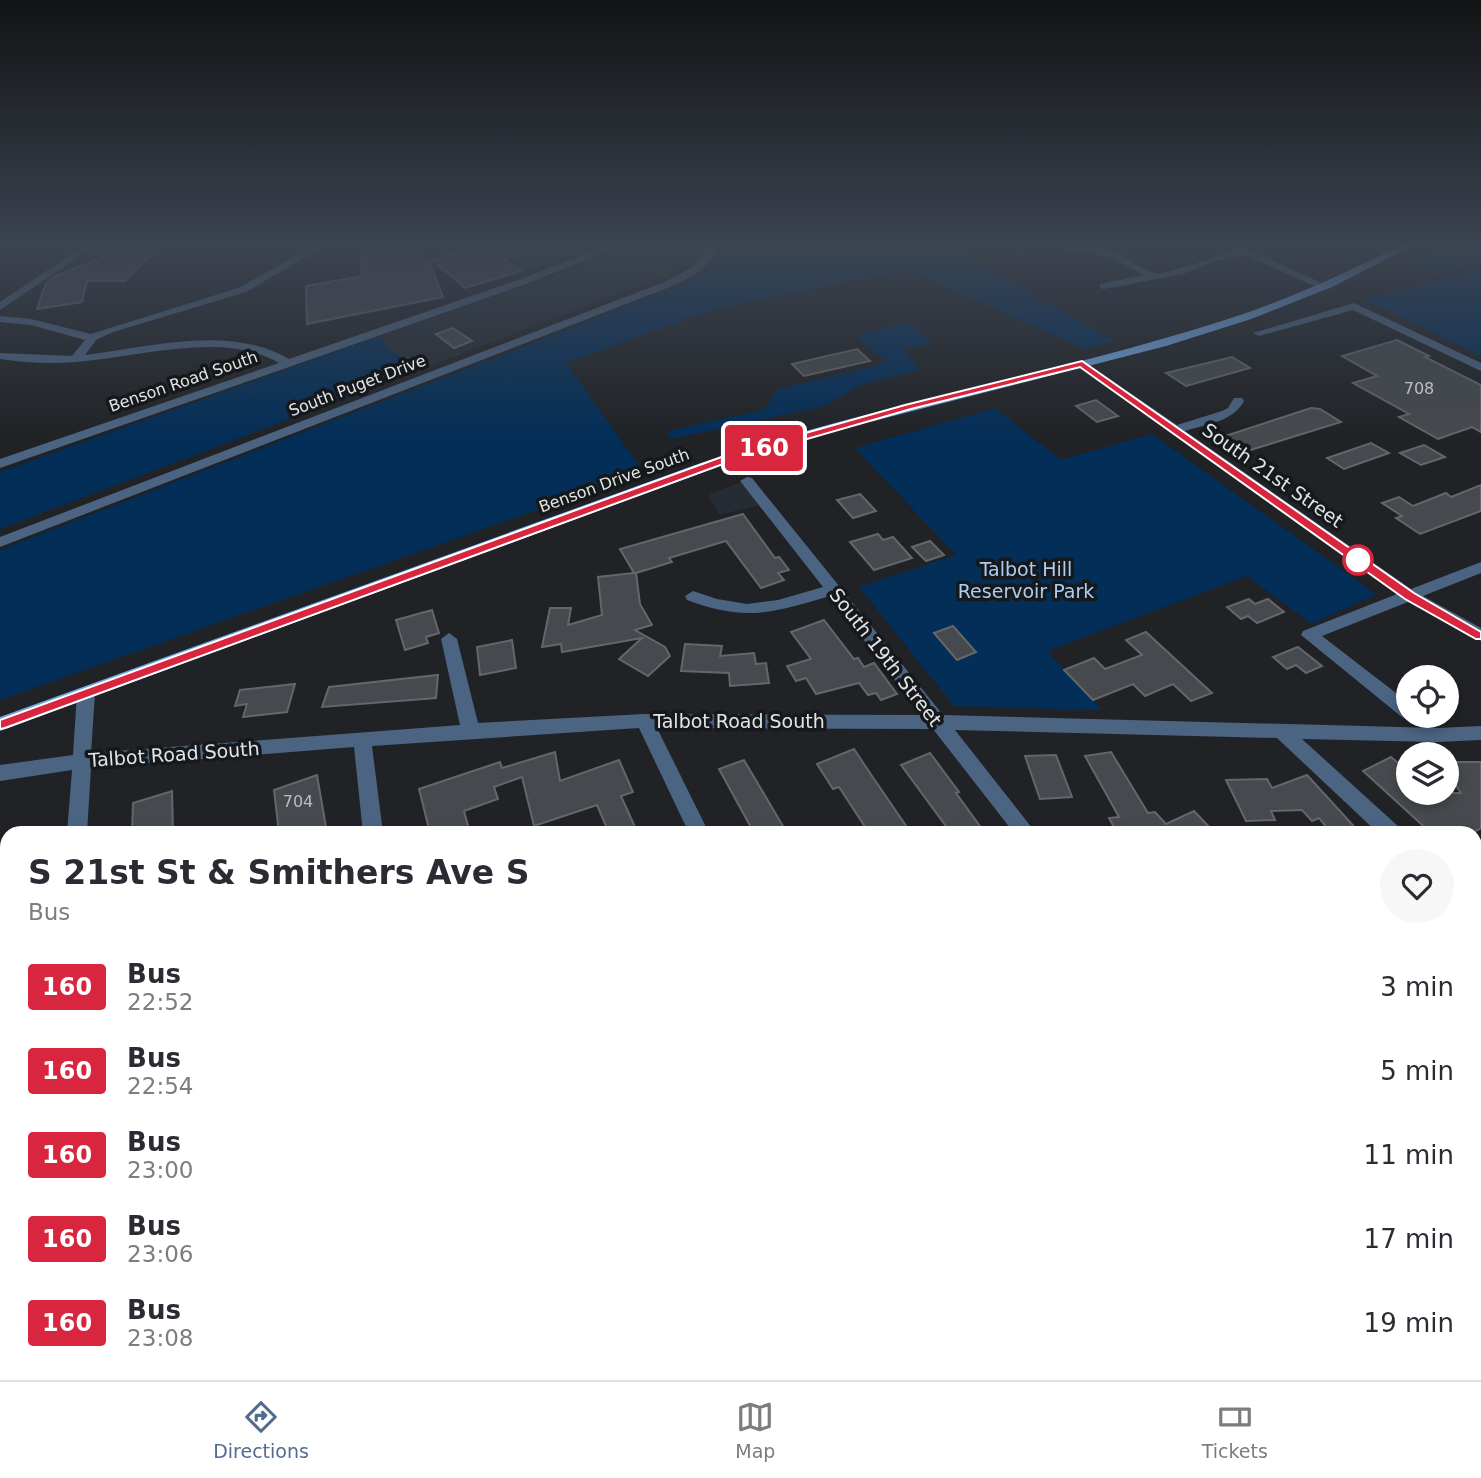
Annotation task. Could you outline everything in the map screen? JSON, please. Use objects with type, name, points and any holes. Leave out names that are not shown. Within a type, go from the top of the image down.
[{"type":"main road","name":"Benson Drive South","points":[[0,724],[730,458],[908,407],[1082,364],[1215,327],[1259,310]]},
{"type":"street","points":[[75,359],[92,338],[128,323],[172,310]]},
{"type":"street","name":"Benson Road South","points":[[0,464],[440,310]]},
{"type":"street","name":"South Puget Drive","points":[[0,542],[600,310]]},
{"type":"street","points":[[1259,333],[1339,310]]},
{"type":"street","points":[[1363,310],[1481,367]]},
{"type":"street","points":[[0,319],[31,322],[92,338]]},
{"type":"street","points":[[0,356],[39,360],[75,359],[218,344],[267,351],[287,363]]},
{"type":"street","name":"South 21st Street","points":[[1082,364],[1410,596],[1481,635]]},
{"type":"street","points":[[1173,430],[1226,414],[1233,410],[1238,401]]},
{"type":"street","name":"South 19th Street","points":[[747,481],[1020,826]]},
{"type":"street","points":[[1396,703],[1309,635],[1481,567]]},
{"type":"street","points":[[693,596],[727,608],[750,611],[832,590]]},
{"type":"street","points":[[449,639],[471,731]]},
{"type":"street","points":[[78,826],[86,693]]},
{"type":"street","points":[[644,721],[696,826]]},
{"type":"street","name":"Talbot Road South","points":[[0,773],[83,761],[471,731],[644,721],[937,722],[1437,735],[1481,733]]},
{"type":"street","points":[[1428,728],[1437,735]]},
{"type":"street","points":[[1281,731],[1384,826]]},
{"type":"street","points":[[362,739],[372,826]]},
{"type":"shaded area","points":[[454,310],[575,310],[416,371],[377,337]]},
{"type":"shaded area","points":[[741,482],[759,505],[720,515],[710,500],[710,494]]},
{"type":"green space","points":[[616,310],[712,310],[566,363],[644,472],[0,700],[0,550]]},
{"type":"green space","points":[[999,310],[1061,310],[1114,341],[1085,349]]},
{"type":"green space","points":[[1387,310],[1481,310],[1481,356]]},
{"type":"green space","points":[[909,322],[933,344],[903,349],[921,370],[860,385],[825,406],[671,439],[666,431],[764,410],[778,389],[887,363],[856,335]]},
{"type":"green space","points":[[377,337],[416,371],[0,529],[0,472]]},
{"type":"green space","name":"Talbot Hill Reservoir Park","points":[[995,408],[1061,460],[1152,434],[1376,594],[1312,624],[1247,576],[1047,651],[1102,710],[954,706],[859,587],[956,555],[855,448]]},
{"type":"building","points":[[307,310],[376,310],[307,324]]},
{"type":"building","points":[[453,328],[472,341],[454,348],[436,334]]},
{"type":"building","points":[[1397,340],[1481,385],[1481,432],[1472,427],[1438,439],[1399,417],[1409,414],[1353,383],[1377,376],[1342,356]]},
{"type":"building","points":[[857,349],[870,361],[804,376],[792,364]]},
{"type":"building","points":[[1232,357],[1250,368],[1186,386],[1166,373]]},
{"type":"building","points":[[1096,400],[1118,416],[1097,422],[1076,406]]},
{"type":"building","points":[[1311,408],[1320,409],[1341,422],[1244,452],[1222,437]]},
{"type":"building","points":[[1371,443],[1389,453],[1344,469],[1327,458]]},
{"type":"building","points":[[1424,445],[1445,457],[1421,465],[1400,453]]},
{"type":"building","points":[[1481,485],[1481,511],[1420,534],[1396,518],[1402,516],[1382,503],[1399,497],[1413,506],[1446,493],[1451,497]]},
{"type":"building","points":[[860,494],[876,511],[853,518],[837,500]]},
{"type":"building","points":[[743,514],[775,558],[779,557],[789,570],[778,573],[784,580],[761,588],[726,541],[669,558],[672,562],[636,573],[640,604],[652,625],[635,630],[665,647],[670,656],[648,676],[619,659],[642,638],[562,652],[561,644],[542,647],[550,608],[571,608],[568,625],[602,615],[598,577],[634,573],[620,549]]},
{"type":"building","points":[[878,534],[883,540],[893,537],[912,558],[874,570],[850,542]]},
{"type":"building","points":[[930,541],[944,555],[926,561],[912,547]]},
{"type":"building","points":[[1249,599],[1255,604],[1268,599],[1284,612],[1257,623],[1248,616],[1241,619],[1227,607]]},
{"type":"building","points":[[432,610],[439,633],[426,637],[428,643],[405,650],[396,620]]},
{"type":"building","points":[[824,620],[854,659],[858,658],[864,667],[874,663],[897,694],[881,700],[876,693],[868,695],[859,683],[816,694],[806,678],[796,681],[787,666],[811,659],[791,632]]},
{"type":"building","points":[[953,626],[976,652],[957,660],[934,633]]},
{"type":"building","points":[[1146,632],[1212,693],[1191,701],[1173,684],[1145,696],[1133,684],[1093,700],[1064,670],[1094,658],[1105,669],[1142,655],[1126,640]]},
{"type":"building","points":[[512,640],[516,668],[480,675],[477,647]]},
{"type":"building","points":[[685,644],[722,646],[720,656],[754,653],[756,664],[766,663],[769,683],[730,686],[729,673],[681,671]]},
{"type":"building","points":[[1298,647],[1322,666],[1306,673],[1296,665],[1287,669],[1273,657]]},
{"type":"building","points":[[438,675],[436,698],[322,707],[329,687]]},
{"type":"building","points":[[295,684],[287,712],[243,717],[247,704],[235,706],[240,690]]},
{"type":"building","points":[[854,749],[906,826],[864,826],[839,787],[833,789],[817,764]]},
{"type":"building","points":[[555,752],[560,781],[619,760],[633,792],[621,796],[635,826],[606,826],[597,805],[534,826],[522,777],[494,787],[498,799],[464,811],[468,826],[428,826],[419,789],[500,762],[502,768]]},
{"type":"building","points":[[1111,752],[1148,813],[1155,812],[1166,824],[1194,811],[1208,826],[1113,826],[1109,818],[1119,817],[1085,756]]},
{"type":"building","points":[[930,753],[980,826],[946,826],[901,765]]},
{"type":"building","points":[[1056,755],[1072,797],[1040,799],[1025,756]]},
{"type":"building","points":[[1391,757],[1396,761],[1396,801],[1363,771]]},
{"type":"building","points":[[744,760],[783,826],[750,826],[719,769]]},
{"type":"building","points":[[1459,762],[1481,762],[1481,826],[1423,826],[1400,805],[1459,805]]},
{"type":"building","points":[[317,775],[326,826],[278,826],[274,790]]},
{"type":"building","points":[[1307,775],[1354,826],[1325,826],[1319,818],[1312,821],[1302,810],[1271,811],[1275,820],[1246,821],[1226,780],[1267,779],[1272,788]]},
{"type":"building","points":[[172,791],[173,826],[132,826],[133,803]]},
{"type":"bus line","name":"160","points":[[0,724],[730,458],[908,407],[1082,364],[1410,596],[1481,635]]}]
